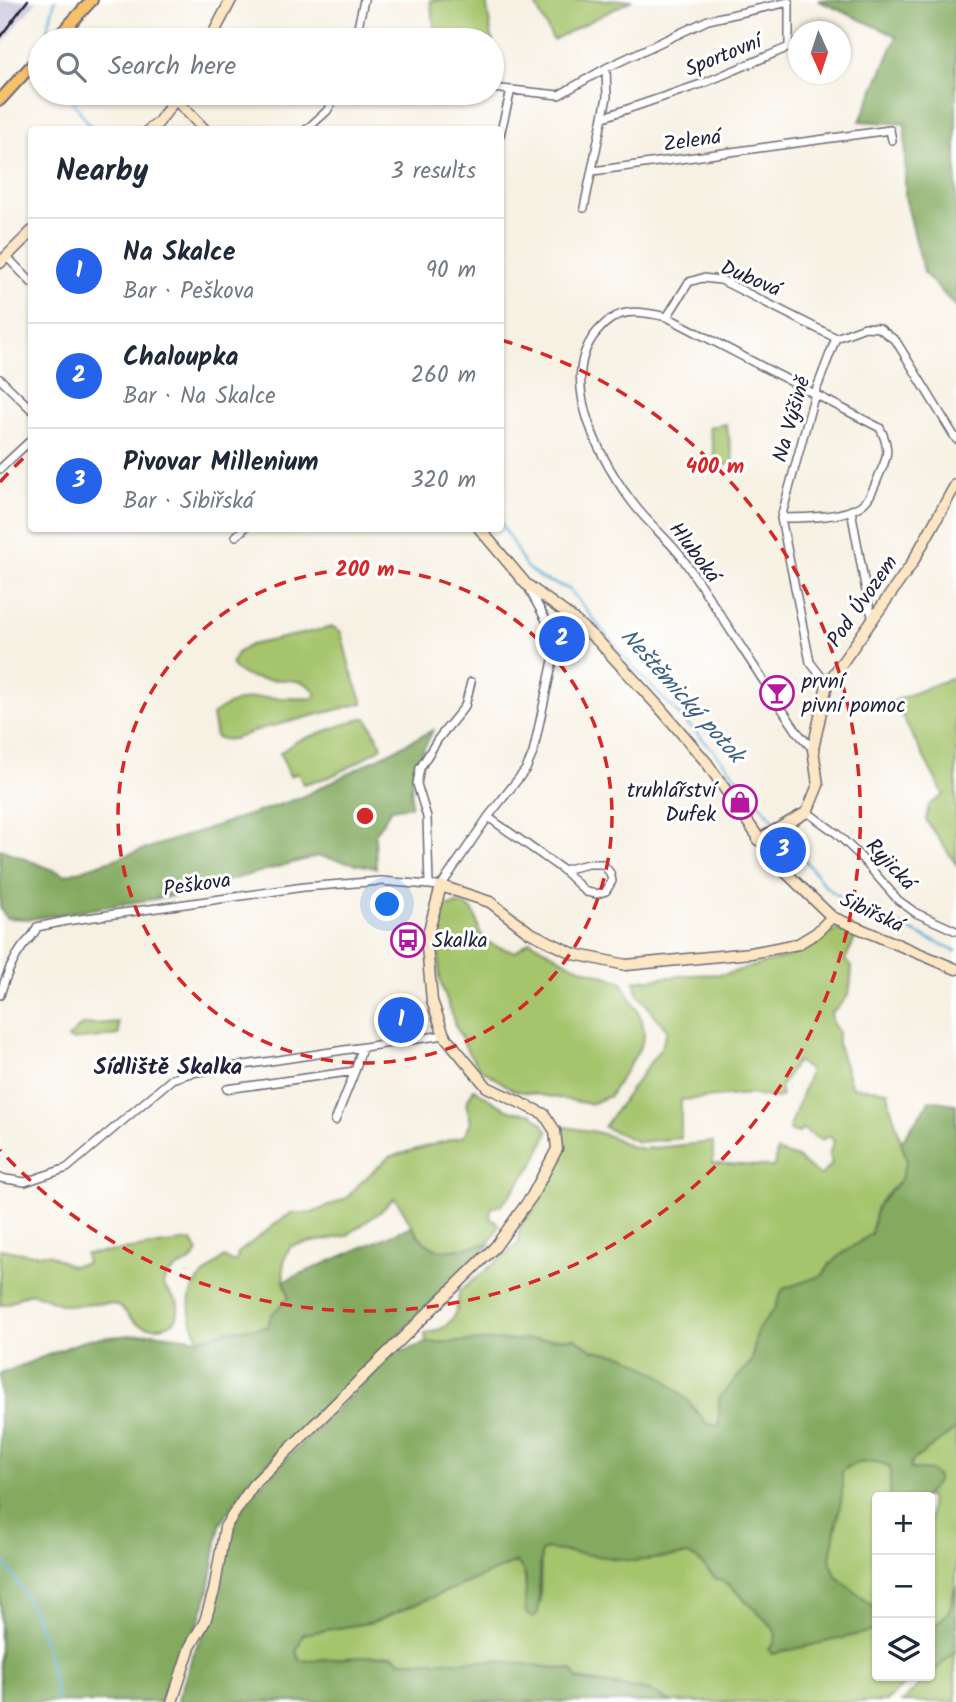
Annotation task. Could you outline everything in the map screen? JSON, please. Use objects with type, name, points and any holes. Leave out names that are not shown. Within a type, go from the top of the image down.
[{"type":"main road","points":[[66,28],[92,0]]},
{"type":"main road","points":[[0,100],[28,69]]},
{"type":"street","points":[[217,28],[232,0]]},
{"type":"street","points":[[358,28],[364,0]]},
{"type":"street","name":"Sportovní","points":[[504,89],[559,95],[606,68],[708,20],[789,2],[789,47],[704,83],[604,117]]},
{"type":"street","points":[[584,208],[604,117],[607,97],[606,68]]},
{"type":"street","points":[[502,126],[511,90]]},
{"type":"street","points":[[154,126],[172,105]]},
{"type":"street","points":[[185,105],[202,126]]},
{"type":"street","points":[[310,126],[331,105]]},
{"type":"street","name":"Zelená","points":[[593,171],[890,130],[892,140]]},
{"type":"street","points":[[28,235],[3,260],[28,280]]},
{"type":"street","name":"Dubová","points":[[667,317],[689,282],[702,278],[721,280],[836,338]]},
{"type":"street","name":"Hluboká","points":[[667,317],[636,310],[607,318],[587,344],[580,369],[583,406],[602,456],[635,507],[681,555],[797,733],[813,749]]},
{"type":"street","points":[[667,317],[880,428],[888,445],[887,459],[866,502],[852,510],[816,517],[781,518]]},
{"type":"street","points":[[836,338],[865,327],[879,328],[896,341],[956,439]]},
{"type":"street","name":"Na Výšině","points":[[827,684],[810,662],[781,518],[815,393],[836,338]]},
{"type":"street","points":[[0,379],[28,406]]},
{"type":"street","points":[[0,469],[28,443]]},
{"type":"street","name":"Pod Úvozem","points":[[807,812],[818,785],[813,749],[827,684],[911,565],[956,484]]},
{"type":"street","points":[[852,510],[873,619]]},
{"type":"street","points":[[236,536],[240,532]]},
{"type":"street","name":"Sibiřská","points":[[482,532],[526,584],[571,617],[599,642],[660,708],[707,763],[776,863],[832,917],[956,969]]},
{"type":"street","points":[[172,1702],[190,1647],[205,1621],[214,1591],[225,1527],[253,1485],[495,1247],[532,1196],[556,1149],[555,1130],[544,1114],[487,1087],[444,1035],[432,1001],[427,947],[429,930],[442,886],[488,817],[526,769],[533,753],[555,651],[554,635],[526,584]]},
{"type":"street","points":[[429,885],[427,817],[417,784],[420,768],[465,706],[471,682]]},
{"type":"street","points":[[758,840],[807,812]]},
{"type":"street","name":"Ryjická","points":[[807,812],[836,833],[858,854],[898,900],[915,913],[956,931]]},
{"type":"street","points":[[488,817],[563,870],[586,892],[597,894],[606,891],[612,881],[603,864],[588,864],[563,870]]},
{"type":"street","name":"Peškova","points":[[0,995],[5,976],[37,928],[66,921],[304,887],[381,881],[442,886]]},
{"type":"street","points":[[442,886],[490,902],[529,932],[574,954],[626,965],[751,953],[797,944],[816,933],[832,917]]},
{"type":"street","points":[[0,1178],[25,1182],[66,1168],[172,1079],[191,1073],[444,1035]]},
{"type":"street","points":[[335,1121],[362,1048]]},
{"type":"street","points":[[227,1088],[355,1071]]},
{"type":"shaded area","points":[[0,0],[37,0],[0,47]]},
{"type":"green space","points":[[430,0],[486,0],[490,28],[434,28]]},
{"type":"green space","points":[[533,0],[632,0],[553,40]]},
{"type":"green space","points":[[817,0],[956,0],[956,307],[924,273],[905,197],[905,124],[860,121],[897,36]]},
{"type":"green space","points":[[726,424],[734,463],[717,467],[709,427]]},
{"type":"green space","points":[[333,627],[341,632],[363,703],[266,727],[237,738],[216,737],[212,715],[237,701],[314,698],[316,694],[309,686],[300,682],[263,679],[240,673],[231,664],[237,653],[250,645]]},
{"type":"green space","points":[[956,676],[956,864],[926,820],[929,805],[944,795],[894,701]]},
{"type":"green space","points":[[367,718],[382,746],[379,749],[329,777],[303,784],[298,773],[290,776],[280,753],[295,742]]},
{"type":"green space","points":[[433,730],[412,773],[411,806],[391,809],[375,834],[376,868],[318,856],[172,896],[31,919],[6,918],[0,907],[0,849],[66,875],[300,798]]},
{"type":"green space","points":[[460,904],[473,911],[483,937],[494,945],[515,952],[530,941],[575,966],[621,981],[641,1019],[644,1032],[641,1046],[610,1096],[590,1104],[513,1090],[480,1068],[469,1054],[456,1027],[440,981],[442,911],[448,906]]},
{"type":"green space","points":[[838,929],[856,936],[845,960],[852,967],[849,993],[831,1013],[833,1024],[838,1031],[838,1045],[852,1087],[888,1091],[907,1160],[901,1179],[877,1206],[871,1234],[830,1264],[823,1275],[783,1290],[775,1308],[757,1331],[752,1361],[719,1398],[720,1426],[707,1424],[687,1400],[626,1356],[593,1350],[575,1338],[426,1343],[425,1333],[440,1329],[455,1315],[459,1292],[518,1244],[520,1227],[530,1215],[556,1168],[561,1147],[558,1126],[596,1132],[643,1149],[713,1142],[713,1163],[774,1167],[777,1151],[797,1158],[820,1176],[832,1164],[829,1154],[834,1141],[829,1136],[821,1140],[802,1129],[799,1133],[789,1130],[810,1071],[797,1061],[780,1087],[782,1096],[776,1098],[748,1094],[681,1100],[681,1138],[638,1142],[604,1127],[662,1046],[667,1030],[637,993],[635,981],[726,974],[783,958],[805,949]]},
{"type":"green space","points":[[118,1022],[119,1035],[71,1040],[68,1038],[82,1025]]},
{"type":"green space","points":[[474,1089],[508,1109],[531,1113],[548,1132],[535,1162],[502,1205],[491,1208],[490,1218],[499,1224],[487,1243],[451,1250],[428,1245],[416,1232],[394,1198],[380,1212],[346,1236],[291,1246],[283,1271],[289,1297],[267,1327],[229,1330],[201,1339],[199,1337],[191,1318],[190,1297],[196,1283],[208,1271],[224,1257],[232,1262],[237,1260],[238,1253],[283,1218],[293,1213],[312,1213],[347,1198],[389,1157],[464,1136],[471,1122],[466,1103]]},
{"type":"green space","points":[[930,1100],[956,1104],[956,1429],[911,1462],[910,1469],[930,1471],[937,1476],[937,1482],[928,1492],[890,1492],[890,1467],[884,1464],[859,1463],[842,1471],[842,1495],[830,1557],[832,1568],[837,1577],[872,1606],[872,1631],[773,1654],[769,1649],[776,1635],[773,1627],[729,1584],[716,1579],[696,1558],[688,1555],[634,1561],[547,1549],[541,1552],[538,1613],[533,1617],[527,1615],[525,1575],[516,1562],[373,1622],[303,1634],[296,1652],[300,1661],[392,1655],[401,1661],[498,1661],[572,1670],[578,1680],[651,1691],[670,1702],[177,1702],[195,1649],[209,1623],[229,1529],[257,1488],[392,1355],[426,1343],[575,1338],[593,1350],[626,1356],[660,1375],[687,1400],[707,1424],[719,1426],[719,1398],[752,1361],[757,1331],[775,1308],[783,1289],[823,1275],[838,1257],[871,1234],[877,1206],[901,1179],[907,1160],[901,1142]]},
{"type":"green space","points":[[412,1226],[429,1246],[438,1249],[491,1244],[249,1481],[220,1525],[209,1590],[166,1702],[0,1702],[0,1374],[88,1339],[153,1333],[201,1339],[229,1330],[267,1327],[272,1314],[289,1297],[284,1281]]},
{"type":"green space","points":[[192,1241],[198,1252],[190,1261],[169,1274],[163,1285],[178,1303],[177,1317],[168,1325],[139,1325],[115,1305],[66,1305],[35,1294],[0,1305],[0,1249],[27,1254],[48,1254],[71,1266],[87,1263],[85,1254]]},
{"type":"green space","points":[[956,1429],[956,1586],[950,1609],[935,1625],[935,1492],[928,1492],[937,1482],[930,1471],[910,1469],[915,1457]]},
{"type":"green space","points":[[877,1462],[890,1467],[890,1492],[872,1492],[872,1606],[837,1577],[830,1557],[842,1495],[842,1471],[856,1463]]},
{"type":"green space","points":[[547,1549],[634,1561],[688,1555],[696,1558],[716,1579],[728,1584],[773,1627],[776,1635],[773,1654],[872,1631],[872,1681],[907,1681],[886,1702],[670,1702],[651,1691],[578,1679],[571,1670],[498,1661],[401,1661],[392,1655],[300,1661],[296,1652],[303,1634],[373,1622],[516,1562],[524,1569],[526,1590],[540,1602],[541,1552]]},
{"type":"green space","points":[[956,1586],[956,1651],[935,1670],[935,1625],[950,1609]]},
{"type":"green space","points":[[954,1651],[956,1702],[902,1702],[923,1681],[935,1681],[935,1670]]},
{"type":"waterway","name":"Neštěmický potok","points":[[48,28],[55,0]]},
{"type":"waterway","name":"Neštěmický potok","points":[[75,105],[90,126]]},
{"type":"waterway","name":"Neštěmický potok","points":[[504,528],[526,567],[540,578],[569,589],[632,666],[715,752],[778,825]]},
{"type":"waterway","name":"Neštěmický potok","points":[[782,830],[825,886],[845,901],[956,951]]},
{"type":"waterway","points":[[0,1556],[23,1592],[39,1625],[57,1702]]},
{"type":"railway","points":[[0,37],[28,0]]},
{"type":"place","name":"Chaloupka","points":[[562,639]]},
{"type":"place","name":"první pivní pomoc","points":[[777,693]]},
{"type":"place","name":"truhlářství Dufek","points":[[740,802]]},
{"type":"place","name":"Pivovar Millenium","points":[[783,850]]},
{"type":"place","name":"Skalka","points":[[408,940]]},
{"type":"place","name":"Na Skalce","points":[[401,1020]]},
{"type":"district","name":"Sídliště Skalka","points":[[168,1066]]}]
